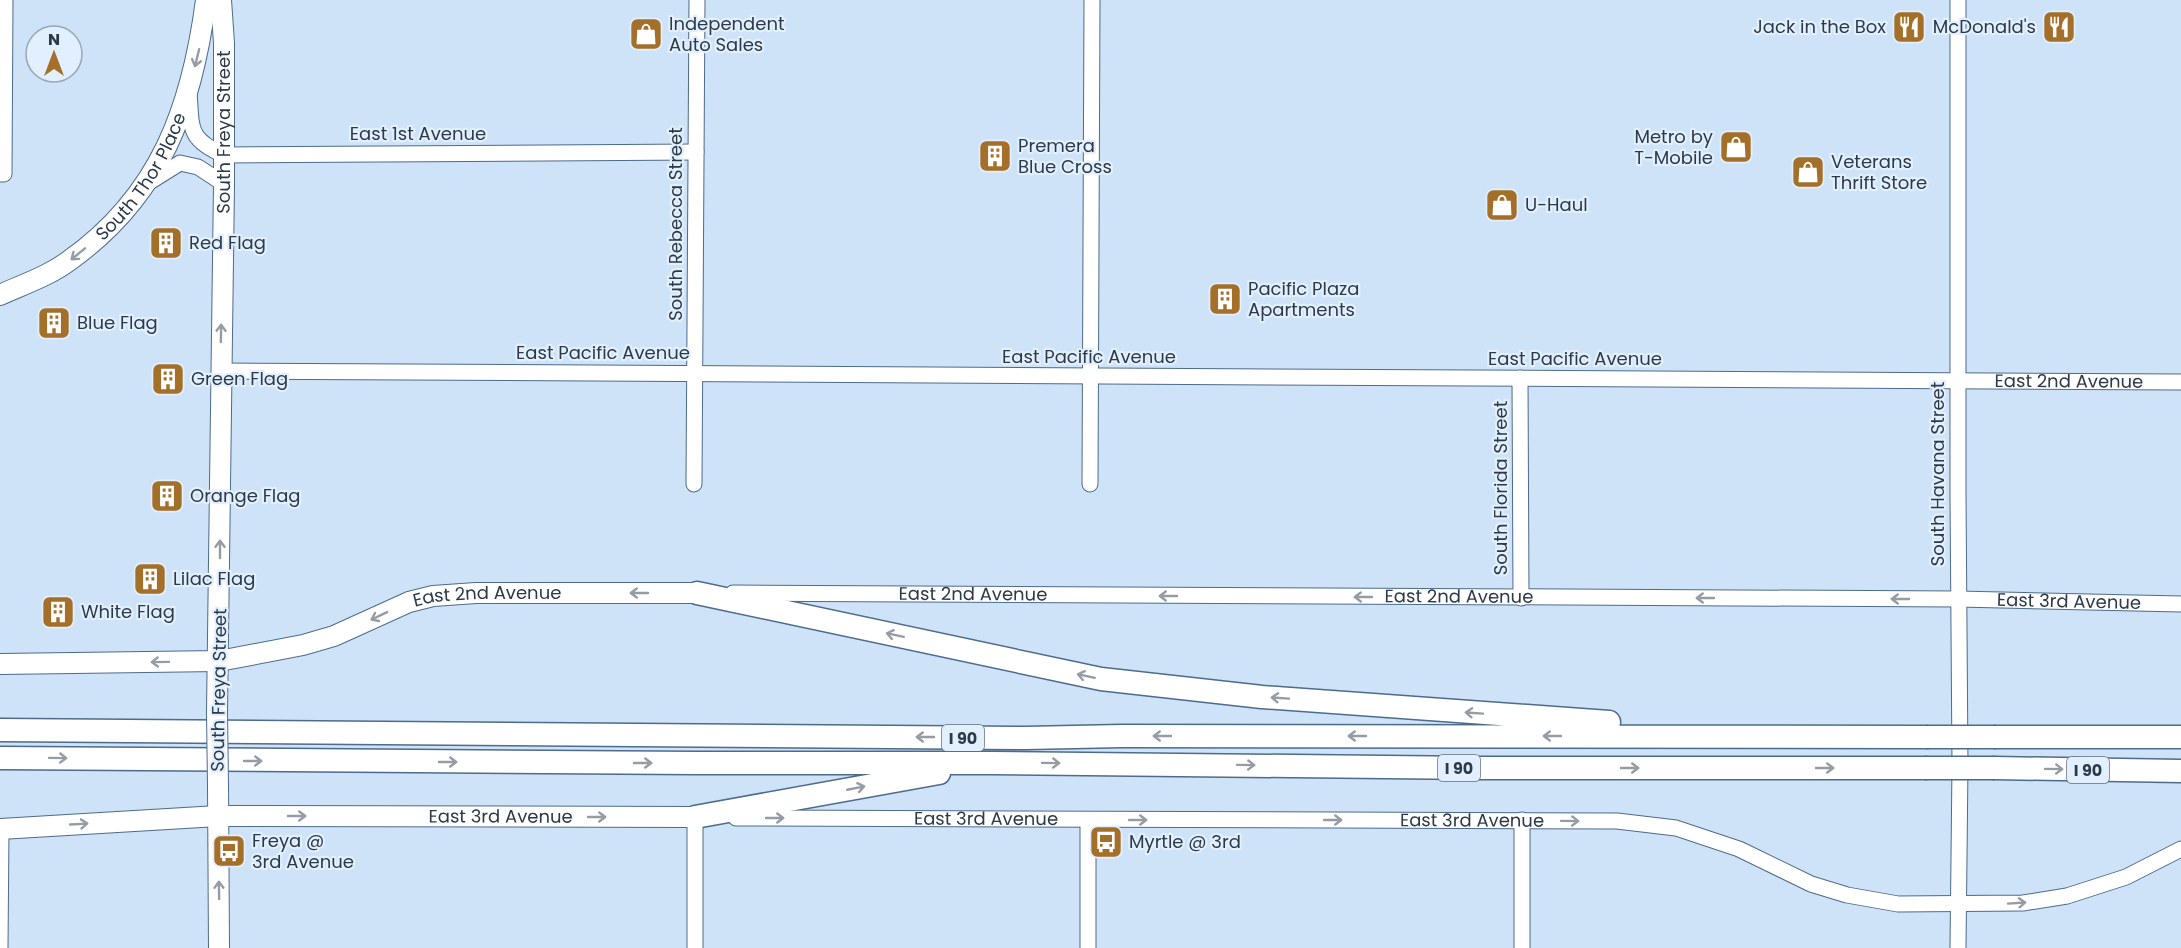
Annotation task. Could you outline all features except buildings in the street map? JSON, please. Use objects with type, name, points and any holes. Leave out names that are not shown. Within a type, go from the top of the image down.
[{"type":"highway","points":[[697,593],[1101,679],[1262,697],[1580,721],[1847,737]]},
{"type":"highway","name":"I 90","points":[[0,730],[1026,738],[1122,736],[2181,737]]},
{"type":"highway","name":"I 90","points":[[0,758],[1478,768],[1995,768],[2181,771]]},
{"type":"highway","points":[[695,817],[992,763]]},
{"type":"main road","name":"South Thor Place","points":[[0,295],[69,262],[120,217],[148,183],[172,138],[189,89],[201,41],[206,0]]},
{"type":"main road","name":"South Freya Street","points":[[219,948],[218,712],[224,184],[224,43],[221,0]]},
{"type":"main road","name":"East 2nd Avenue","points":[[0,664],[219,662],[303,645],[334,636],[410,602],[433,596],[476,593],[697,593]]},
{"type":"main road","name":"East 3rd Avenue","points":[[1,829],[218,816],[695,817]]},
{"type":"street","points":[[2,174],[5,0]]},
{"type":"street","name":"South Rebecca Street","points":[[694,484],[697,0]]},
{"type":"street","points":[[1090,484],[1092,0]]},
{"type":"street","name":"South Havana Street","points":[[1958,0],[1960,765],[1958,948]]},
{"type":"street","name":"East 1st Avenue","points":[[189,89],[193,134],[207,148],[224,154],[696,152]]},
{"type":"street","points":[[148,183],[180,163],[198,167],[224,184]]},
{"type":"street","name":"East Pacific Avenue","points":[[221,371],[1958,380]]},
{"type":"street","name":"South Florida Street","points":[[1520,378],[1521,598]]},
{"type":"street","name":"East 2nd Avenue","points":[[1958,380],[2181,382]]},
{"type":"street","name":"East 2nd Avenue","points":[[697,593],[1958,599]]},
{"type":"street","name":"East 3rd Avenue","points":[[1958,599],[2181,604]]},
{"type":"street","points":[[695,817],[695,948]]},
{"type":"street","name":"East 3rd Avenue","points":[[695,817],[1617,821],[1676,828],[1739,849],[1811,884],[1847,896],[1898,904],[2023,903],[2067,896],[2126,877],[2181,849]]},
{"type":"street","points":[[1088,820],[1088,948]]},
{"type":"street","points":[[1522,820],[1522,948]]},
{"type":"street","points":[[0,948],[1,829]]},
{"type":"place","name":"Jack in the Box","points":[[1909,27]]},
{"type":"place","name":"McDonald's","points":[[2059,27]]},
{"type":"place","name":"Independent Auto Sales","points":[[646,34]]},
{"type":"place","name":"Metro by T-Mobile","points":[[1736,147]]},
{"type":"place","name":"Premera Blue Cross","points":[[995,156]]},
{"type":"place","name":"Veterans Thrift Store","points":[[1808,172]]},
{"type":"place","name":"U-Haul","points":[[1502,205]]},
{"type":"place","name":"Red Flag","points":[[166,243]]},
{"type":"place","name":"Pacific Plaza Apartments","points":[[1225,299]]},
{"type":"place","name":"Blue Flag","points":[[54,323]]},
{"type":"place","name":"Green Flag","points":[[168,379]]},
{"type":"place","name":"Orange Flag","points":[[167,496]]},
{"type":"place","name":"Lilac Flag","points":[[150,579]]},
{"type":"place","name":"White Flag","points":[[58,612]]},
{"type":"place","name":"Myrtle @ 3rd","points":[[1106,842]]},
{"type":"place","name":"Freya @ 3rd Avenue","points":[[229,851]]}]
